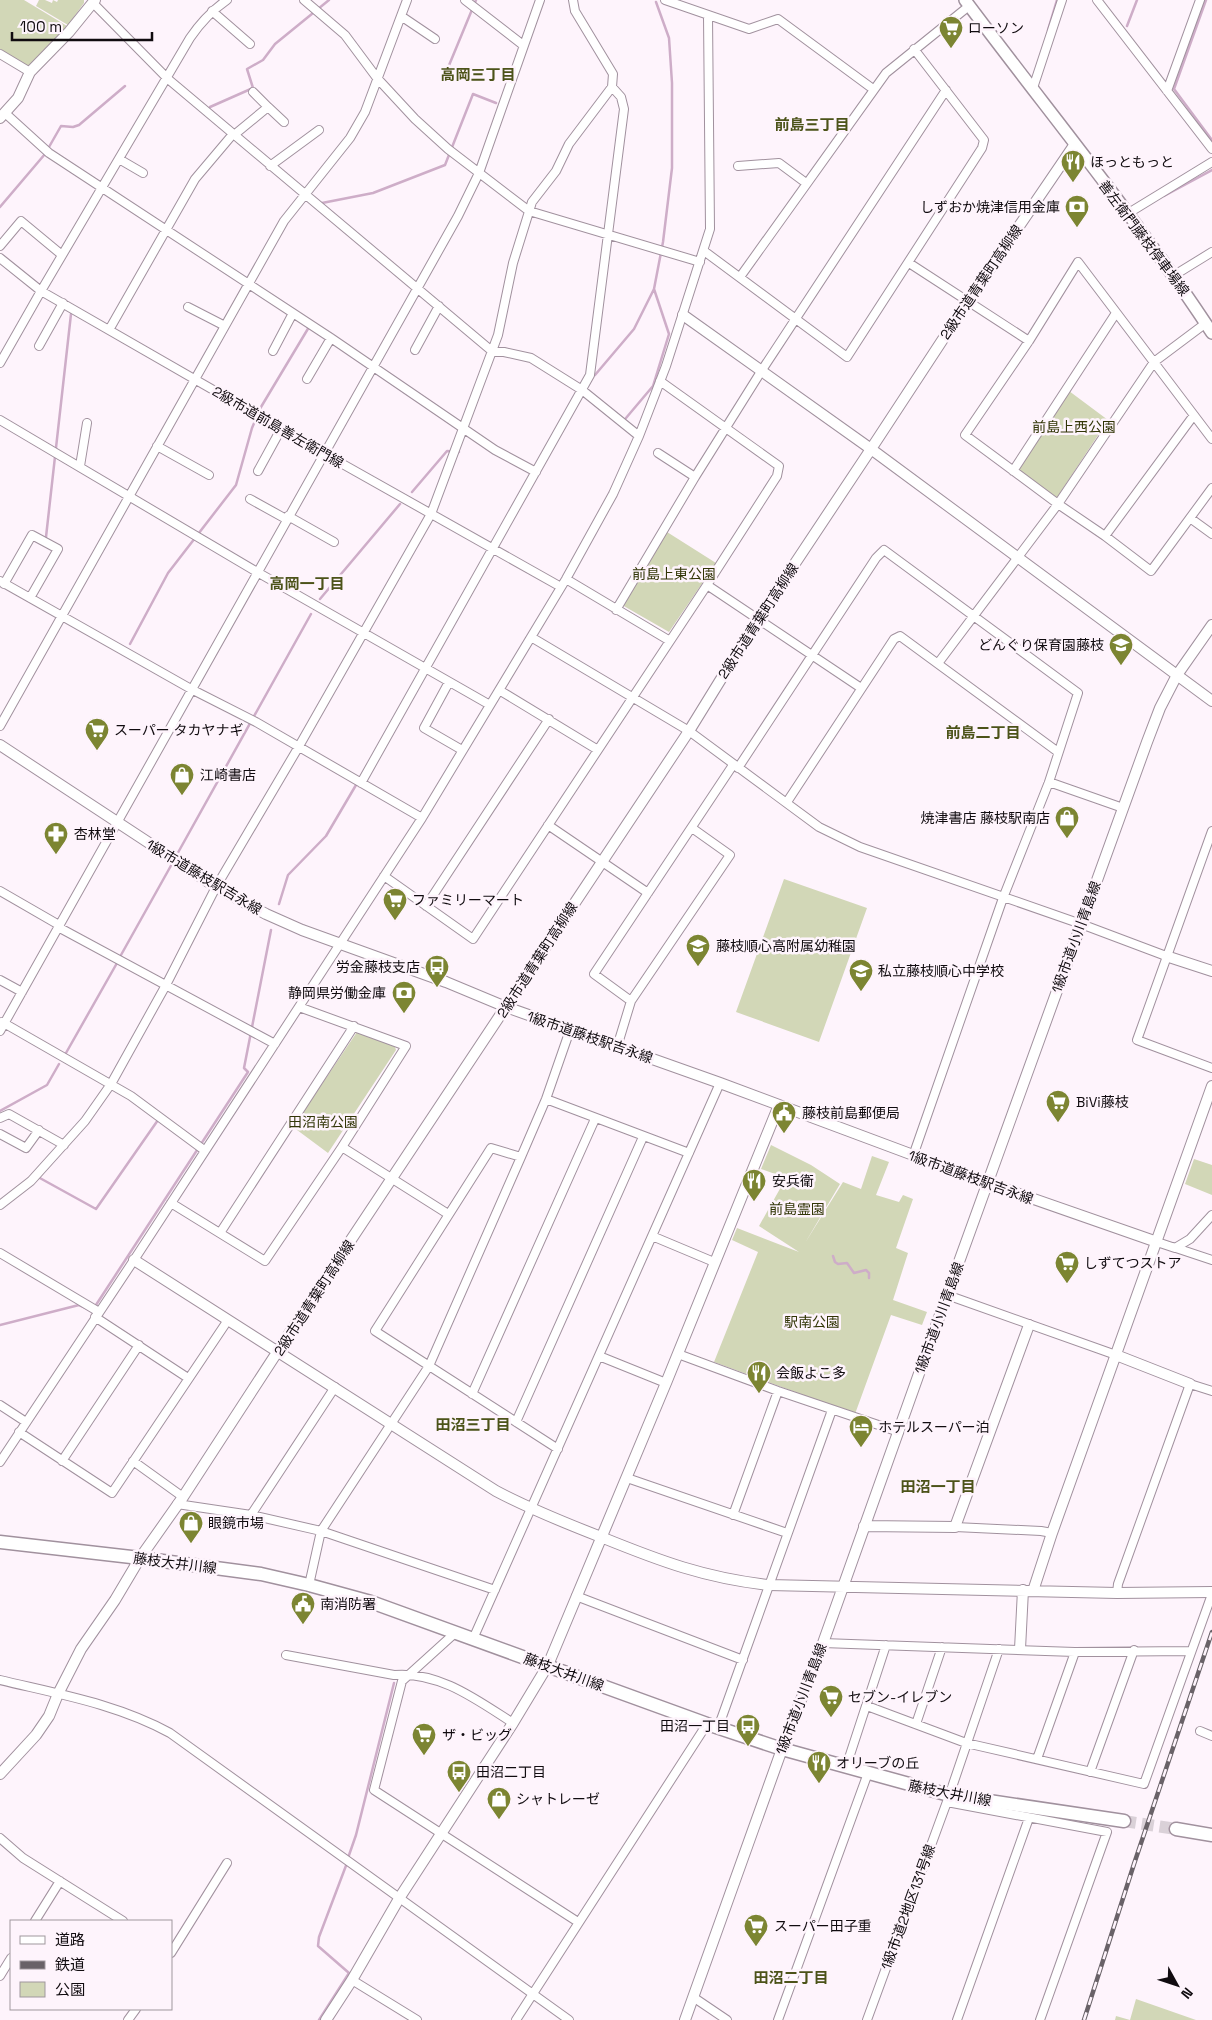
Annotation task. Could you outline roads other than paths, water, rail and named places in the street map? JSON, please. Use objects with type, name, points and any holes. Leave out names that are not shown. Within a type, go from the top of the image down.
[{"type":"main road","points":[[967,3],[1033,88]]},
{"type":"main road","name":"善左衛門藤枝停車場線","points":[[1033,88],[1173,276],[1209,328]]},
{"type":"main road","name":"藤枝大井川線","points":[[0,1542],[261,1574],[309,1585],[371,1602],[712,1726],[782,1749],[948,1798],[1124,1821]]},
{"type":"main road","points":[[1176,1829],[1212,1835]]},
{"type":"street","points":[[0,363],[200,24],[212,11],[227,0]]},
{"type":"street","points":[[304,0],[345,35],[377,78],[415,119],[448,149],[529,211],[700,262]]},
{"type":"street","points":[[0,726],[284,221],[350,138],[365,112],[400,16],[408,0]]},
{"type":"street","points":[[465,0],[523,45]]},
{"type":"street","points":[[204,1150],[132,1096],[1,1025],[22,992],[416,289],[479,173],[540,0]]},
{"type":"street","points":[[0,1205],[31,1181],[85,1121],[111,1084],[166,985],[216,887],[364,634],[431,514],[493,352],[513,263],[532,202],[556,171],[569,144],[612,87],[613,74],[575,10],[573,0]]},
{"type":"street","points":[[665,0],[682,2],[708,16],[749,29],[778,19],[873,88]]},
{"type":"street","points":[[1033,88],[1062,0]]},
{"type":"street","points":[[1097,0],[1212,149]]},
{"type":"street","points":[[1167,91],[1200,0]]},
{"type":"street","points":[[536,472],[495,450],[331,338],[49,153],[2,116],[18,98],[30,72],[69,32],[94,1],[168,79],[493,352],[504,352],[531,358],[582,390],[639,436]]},
{"type":"street","points":[[740,277],[873,88],[886,73],[967,3]]},
{"type":"street","points":[[212,11],[250,44]]},
{"type":"street","points":[[400,16],[435,39]]},
{"type":"street","points":[[0,1462],[95,1312],[134,1260],[422,818],[566,579],[612,494],[639,436],[660,381],[710,229],[708,16]]},
{"type":"street","points":[[704,251],[847,357],[982,148],[984,140],[914,49]]},
{"type":"street","points":[[0,54],[30,72]]},
{"type":"street","points":[[361,783],[590,375],[624,109],[621,97],[612,87]]},
{"type":"street","points":[[616,610],[725,428],[946,90]]},
{"type":"street","points":[[253,92],[284,122]]},
{"type":"street","points":[[109,330],[195,179],[233,135],[268,107]]},
{"type":"street","points":[[270,166],[319,130]]},
{"type":"street","name":"2級市道青葉町高柳線","points":[[0,1774],[36,1735],[49,1716],[81,1650],[140,1558],[689,731],[758,619],[968,301],[1075,144]]},
{"type":"street","points":[[119,159],[143,173]]},
{"type":"street","points":[[1127,214],[1212,162]]},
{"type":"street","points":[[738,166],[780,163],[806,183]]},
{"type":"street","points":[[0,246],[21,221],[62,255]]},
{"type":"street","points":[[1173,276],[1212,252]]},
{"type":"street","name":"2級市道前島善左衛門線","points":[[0,258],[41,291],[323,454],[561,587]]},
{"type":"street","points":[[1212,439],[1078,262],[965,435],[1151,571],[1212,488]]},
{"type":"street","points":[[909,263],[1028,341]]},
{"type":"street","points":[[39,346],[62,303]]},
{"type":"street","points":[[415,350],[439,306]]},
{"type":"street","points":[[188,307],[224,326]]},
{"type":"street","points":[[273,351],[293,313]]},
{"type":"street","points":[[1013,471],[1116,313]]},
{"type":"street","points":[[683,315],[872,449],[1212,701]]},
{"type":"street","points":[[939,662],[1058,504],[1154,362],[1209,328]]},
{"type":"street","points":[[307,379],[331,338]]},
{"type":"street","points":[[384,876],[473,939],[670,642],[777,476],[779,466],[660,381]]},
{"type":"street","points":[[1105,536],[1194,415]]},
{"type":"street","points":[[0,420],[130,495],[257,572],[490,705]]},
{"type":"street","points":[[80,466],[87,422]]},
{"type":"street","points":[[258,471],[282,429]]},
{"type":"street","points":[[157,446],[209,475]]},
{"type":"street","points":[[658,453],[695,477]]},
{"type":"street","points":[[250,499],[334,542]]},
{"type":"street","points":[[1190,518],[1212,534]]},
{"type":"street","points":[[30,598],[58,549],[32,535],[2,582],[30,598],[62,615],[191,689],[256,722],[422,818]]},
{"type":"street","points":[[631,1001],[594,974],[876,558],[884,550],[1078,693],[1049,782],[1003,898],[913,1156]]},
{"type":"street","points":[[566,579],[670,642]]},
{"type":"street","points":[[707,585],[861,688]]},
{"type":"street","name":"1級市道小川青島線","points":[[685,2020],[1160,708],[1177,675],[1212,625]]},
{"type":"street","points":[[531,636],[689,731],[819,827],[860,847],[1212,971]]},
{"type":"street","points":[[787,802],[894,639],[900,636],[939,662],[1058,752]]},
{"type":"street","points":[[449,682],[424,728],[462,750]]},
{"type":"street","points":[[499,690],[598,750]]},
{"type":"street","points":[[426,906],[548,719]]},
{"type":"street","name":"1級市道藤枝駅吉永線","points":[[0,745],[216,887],[271,916],[340,945],[446,982],[506,1007],[720,1083],[988,1184],[1212,1260]]},
{"type":"street","points":[[1049,782],[1123,808]]},
{"type":"street","points":[[548,824],[648,893]]},
{"type":"street","points":[[617,1046],[631,1001],[730,855],[692,828]]},
{"type":"street","points":[[1212,831],[1137,1040],[1212,1068]]},
{"type":"street","points":[[0,891],[58,926],[275,1044]]},
{"type":"street","points":[[0,980],[22,992]]},
{"type":"street","points":[[171,1203],[265,1261],[342,1147],[406,1046],[299,1006]]},
{"type":"street","points":[[220,1232],[354,1026]]},
{"type":"street","points":[[309,1585],[321,1531],[429,1366],[546,1099],[570,1030]]},
{"type":"street","points":[[473,1639],[720,1083]]},
{"type":"street","points":[[1020,1649],[1028,1591],[1052,1533],[1212,1086]]},
{"type":"street","points":[[546,1099],[689,1154]]},
{"type":"street","points":[[326,2020],[352,1980],[400,1897],[513,1723],[548,1665],[678,1354],[778,1105]]},
{"type":"street","points":[[0,1118],[9,1114],[64,1145]]},
{"type":"street","points":[[472,1394],[595,1119]]},
{"type":"street","points":[[0,1134],[26,1148],[39,1130]]},
{"type":"street","points":[[516,1422],[643,1136]]},
{"type":"street","points":[[342,1147],[448,1214]]},
{"type":"street","points":[[521,1157],[491,1148],[374,1331],[558,1448]]},
{"type":"street","points":[[1175,1248],[1190,1240],[1212,1215]]},
{"type":"street","points":[[652,1236],[714,1262]]},
{"type":"street","points":[[0,1253],[95,1312],[138,1345],[188,1378]]},
{"type":"street","points":[[134,1260],[496,1491],[531,1509],[602,1538],[700,1574],[769,1585],[1117,1593],[1212,1593],[1144,1784],[966,1743],[867,1706]]},
{"type":"street","points":[[947,1295],[1212,1391]]},
{"type":"street","points":[[19,1432],[112,1494],[228,1320]]},
{"type":"street","points":[[956,1527],[1029,1325]]},
{"type":"street","points":[[62,1461],[138,1345]]},
{"type":"street","points":[[678,1354],[778,1391],[899,1432]]},
{"type":"street","points":[[599,1356],[666,1383]]},
{"type":"street","points":[[1117,1593],[1118,1584],[1190,1384]]},
{"type":"street","points":[[251,1515],[335,1387]]},
{"type":"street","points":[[733,1515],[778,1391]]},
{"type":"street","points":[[0,1405],[26,1422]]},
{"type":"street","points":[[516,2020],[578,1922],[712,1726],[742,1660],[832,1410]]},
{"type":"street","points":[[133,1461],[180,1500],[321,1531],[495,1590]]},
{"type":"street","points":[[627,1478],[787,1533]]},
{"type":"street","points":[[864,1526],[956,1527],[1052,1533]]},
{"type":"street","points":[[576,1596],[742,1660]]},
{"type":"street","points":[[455,1633],[402,1681],[374,1790],[578,1922]]},
{"type":"street","points":[[823,1643],[1075,1652],[1191,1651]]},
{"type":"street","points":[[846,1767],[886,1645]]},
{"type":"street","points":[[916,1724],[942,1647]]},
{"type":"street","name":"1級市道2地区131号線","points":[[867,2020],[948,1798],[999,1648]]},
{"type":"street","points":[[1090,1772],[1134,1650]]},
{"type":"street","points":[[1037,1759],[1075,1652]]},
{"type":"street","points":[[286,1654],[394,1675],[409,1674],[453,1686],[513,1723]]},
{"type":"street","points":[[0,1680],[95,1702],[148,1721],[170,1733],[569,2020]]},
{"type":"street","points":[[1200,1731],[1212,1736]]},
{"type":"street","points":[[778,2020],[868,1773]]},
{"type":"street","points":[[948,1798],[1029,1818],[1107,1832],[1040,2020]]},
{"type":"street","points":[[957,2020],[1029,1818]]},
{"type":"street","points":[[0,1838],[23,1858],[121,1920]]},
{"type":"street","points":[[172,1952],[227,1863]]},
{"type":"street","points":[[36,1920],[60,1882]]},
{"type":"street","points":[[0,1976],[10,1960]]},
{"type":"street","points":[[352,1980],[417,2020]]},
{"type":"street","points":[[693,1997],[728,2020]]},
{"type":"waterway","points":[[210,107],[253,88],[247,69],[263,60],[275,44],[329,0]]},
{"type":"waterway","points":[[445,75],[476,0]]},
{"type":"waterway","points":[[1048,30],[1057,0]]},
{"type":"waterway","points":[[1127,26],[1137,0]]},
{"type":"waterway","points":[[1206,0],[1174,89],[1212,140]]},
{"type":"waterway","points":[[595,375],[634,329],[654,289],[663,242],[672,168],[672,83],[669,38],[656,2]]},
{"type":"waterway","points":[[49,147],[61,126],[73,127],[79,125],[125,86]]},
{"type":"waterway","points":[[322,203],[373,193],[445,165],[473,94],[496,103]]},
{"type":"waterway","points":[[0,207],[45,154]]},
{"type":"waterway","points":[[1164,196],[1212,170]]},
{"type":"waterway","points":[[626,418],[653,386],[669,334],[654,289]]},
{"type":"waterway","points":[[46,537],[71,314]]},
{"type":"waterway","points":[[130,644],[168,573],[236,485],[252,428],[261,407],[309,327]]},
{"type":"waterway","points":[[412,492],[447,451],[459,452]]},
{"type":"waterway","points":[[320,599],[400,504]]},
{"type":"waterway","points":[[175,858],[311,614]]},
{"type":"waterway","points":[[279,904],[288,875],[326,836],[356,785]]},
{"type":"waterway","points":[[121,955],[173,862]]},
{"type":"waterway","points":[[94,1308],[248,1072],[244,1068],[271,930]]},
{"type":"waterway","points":[[66,1053],[117,963]]},
{"type":"waterway","points":[[0,1111],[47,1085],[59,1064]]},
{"type":"waterway","points":[[38,1177],[96,1209],[158,1120]]},
{"type":"waterway","points":[[833,1256],[835,1262],[838,1264],[847,1263],[854,1273],[866,1270],[869,1273],[869,1278]]},
{"type":"waterway","points":[[0,1325],[79,1305],[86,1308]]},
{"type":"waterway","points":[[348,1858],[356,1835],[394,1683]]},
{"type":"waterway","points":[[319,2020],[349,1973],[318,1946],[319,1937],[347,1863]]},
{"type":"tunnel","points":[[1124,1821],[1176,1829]]},
{"type":"railway","points":[[1084,2020],[1212,1632]]},
{"type":"place","name":"ローソン","points":[[951,49]]},
{"type":"place","name":"ほっともっと","points":[[1073,183]]},
{"type":"place","name":"しずおか焼津信用金庫","points":[[1077,228]]},
{"type":"place","name":"どんぐり保育園藤枝","points":[[1121,666]]},
{"type":"place","name":"スーパー タカヤナギ","points":[[97,751]]},
{"type":"place","name":"江崎書店","points":[[182,796]]},
{"type":"place","name":"焼津書店 藤枝駅南店","points":[[1067,839]]},
{"type":"place","name":"杏林堂","points":[[56,855]]},
{"type":"place","name":"ファミリーマート","points":[[395,921]]},
{"type":"place","name":"藤枝順心高附属幼稚園","points":[[698,967]]},
{"type":"place","name":"労金藤枝支店","points":[[437,988]]},
{"type":"place","name":"私立藤枝順心中学校","points":[[861,992]]},
{"type":"place","name":"静岡県労働金庫","points":[[404,1014]]},
{"type":"place","name":"BiVi藤枝","points":[[1058,1123]]},
{"type":"place","name":"藤枝前島郵便局","points":[[784,1134]]},
{"type":"place","name":"安兵衛","points":[[754,1202]]},
{"type":"place","name":"しずてつストア","points":[[1067,1284]]},
{"type":"place","name":"会飯よこ多","points":[[759,1394]]},
{"type":"place","name":"ホテルスーパー泊","points":[[861,1448]]},
{"type":"place","name":"眼鏡市場","points":[[191,1544]]},
{"type":"place","name":"南消防署","points":[[303,1625]]},
{"type":"place","name":"セブン-イレブン","points":[[831,1718]]},
{"type":"place","name":"田沼一丁目","points":[[748,1747]]},
{"type":"place","name":"ザ・ビッグ","points":[[424,1756]]},
{"type":"place","name":"オリーブの丘","points":[[819,1784]]},
{"type":"place","name":"田沼二丁目","points":[[459,1793]]},
{"type":"place","name":"シャトレーゼ","points":[[499,1820]]},
{"type":"place","name":"スーパー田子重","points":[[756,1947]]},
{"type":"district","name":"高岡三丁目","points":[[478,75]]},
{"type":"district","name":"前島三丁目","points":[[812,125]]},
{"type":"district","name":"高岡一丁目","points":[[307,584]]},
{"type":"district","name":"前島二丁目","points":[[983,733]]},
{"type":"district","name":"田沼三丁目","points":[[473,1425]]},
{"type":"district","name":"田沼一丁目","points":[[938,1487]]},
{"type":"district","name":"田沼二丁目","points":[[791,1978]]},
{"type":"park label","name":"前島上西公園","points":[[1074,427]]},
{"type":"park label","name":"前島上東公園","points":[[674,574]]},
{"type":"park label","name":"田沼南公園","points":[[323,1122]]},
{"type":"park label","name":"前島霊園","points":[[797,1209]]},
{"type":"park label","name":"駅南公園","points":[[812,1322]]}]
